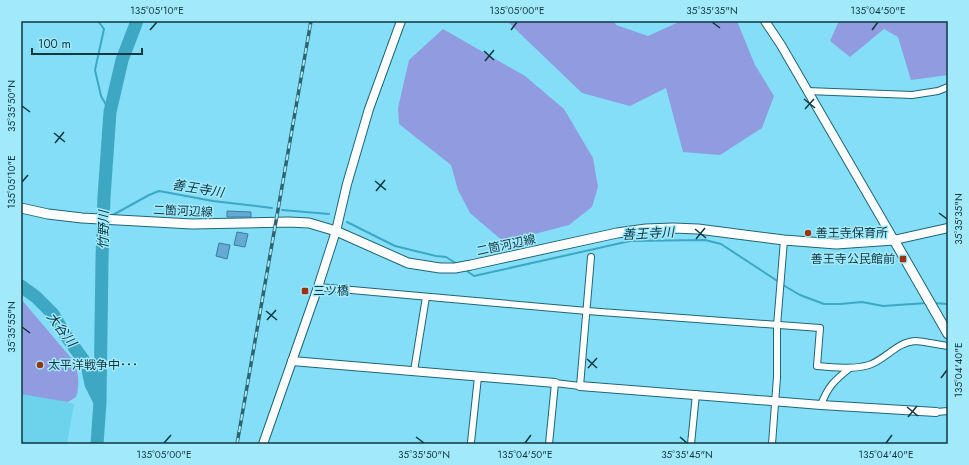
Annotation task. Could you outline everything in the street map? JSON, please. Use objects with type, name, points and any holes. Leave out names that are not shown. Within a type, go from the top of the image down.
[{"type":"main road","name":"二箇河辺線","points":[[21,208],[48,214],[123,221],[192,224],[289,222],[309,224],[336,231],[408,263],[440,268],[455,268],[471,265],[646,229],[698,229],[784,240],[836,244],[894,240]]},
{"type":"main road","points":[[894,240],[948,334]]},
{"type":"street","points":[[263,444],[318,287],[336,231],[347,184],[370,109],[401,21]]},
{"type":"street","points":[[765,21],[781,45],[894,240],[948,228]]},
{"type":"street","points":[[807,91],[912,95],[938,91],[948,87]]},
{"type":"street","points":[[772,444],[778,376],[777,326],[784,240]]},
{"type":"street","points":[[580,386],[591,257]]},
{"type":"street","points":[[318,287],[587,311],[820,328],[817,366],[859,368],[870,365],[909,342],[916,341],[948,346]]},
{"type":"street","points":[[414,371],[426,297]]},
{"type":"street","points":[[292,361],[821,405],[936,412],[948,411]]},
{"type":"street","points":[[821,405],[827,389],[850,368]]},
{"type":"street","points":[[471,442],[478,377]]},
{"type":"street","points":[[549,444],[555,383]]},
{"type":"street","points":[[691,444],[696,394]]},
{"type":"shaded area","points":[[507,21],[614,21],[616,25],[648,36],[681,21],[737,21],[755,65],[774,96],[762,128],[720,155],[683,152],[666,88],[630,106],[582,93]]},
{"type":"shaded area","points":[[839,21],[948,21],[948,75],[911,80],[898,37],[884,29],[850,57],[830,41]]},
{"type":"shaded area","points":[[443,29],[525,76],[564,109],[593,158],[598,187],[592,207],[569,225],[504,242],[470,213],[458,190],[451,165],[399,124],[398,108],[409,60]]},
{"type":"shaded area","points":[[21,299],[74,363],[78,378],[77,392],[76,397],[68,402],[21,394]]},
{"type":"shaded area","points":[[21,391],[74,404],[67,444],[21,444]]},
{"type":"building","points":[[227,211],[251,212],[251,217],[227,217]]},
{"type":"building","points":[[237,232],[248,234],[245,247],[234,245]]},
{"type":"building","points":[[219,243],[230,245],[227,259],[216,256]]},
{"type":"waterway","points":[[98,21],[104,29],[95,70],[101,96],[110,112]]},
{"type":"waterway","name":"竹野川","points":[[97,444],[100,402],[104,197],[110,112],[122,60],[137,21]]},
{"type":"waterway","name":"善王寺川","points":[[111,216],[159,191],[213,201],[272,208]]},
{"type":"waterway","name":"善王寺川","points":[[282,210],[329,214]]},
{"type":"waterway","name":"善王寺川","points":[[347,222],[395,246],[446,257],[457,264]]},
{"type":"waterway","name":"善王寺川","points":[[464,269],[474,276],[630,241],[705,240],[721,244],[779,282]]},
{"type":"waterway","name":"善王寺川","points":[[783,285],[800,295],[824,304],[862,302],[883,306],[927,303]]},
{"type":"waterway","name":"大谷川","points":[[21,286],[36,297],[53,314],[64,333],[87,365],[91,384],[99,400]]},
{"type":"waterway","name":"善王寺川","points":[[933,303],[948,304]]},
{"type":"railway","points":[[237,444],[311,21]]},
{"type":"place","name":"善王寺保育所","points":[[808,233]]},
{"type":"place","name":"善王寺公民館前","points":[[903,259]]},
{"type":"place","name":"三ツ橋","points":[[305,291]]},
{"type":"place","name":"太平洋戦争中･･･","points":[[40,365]]}]
